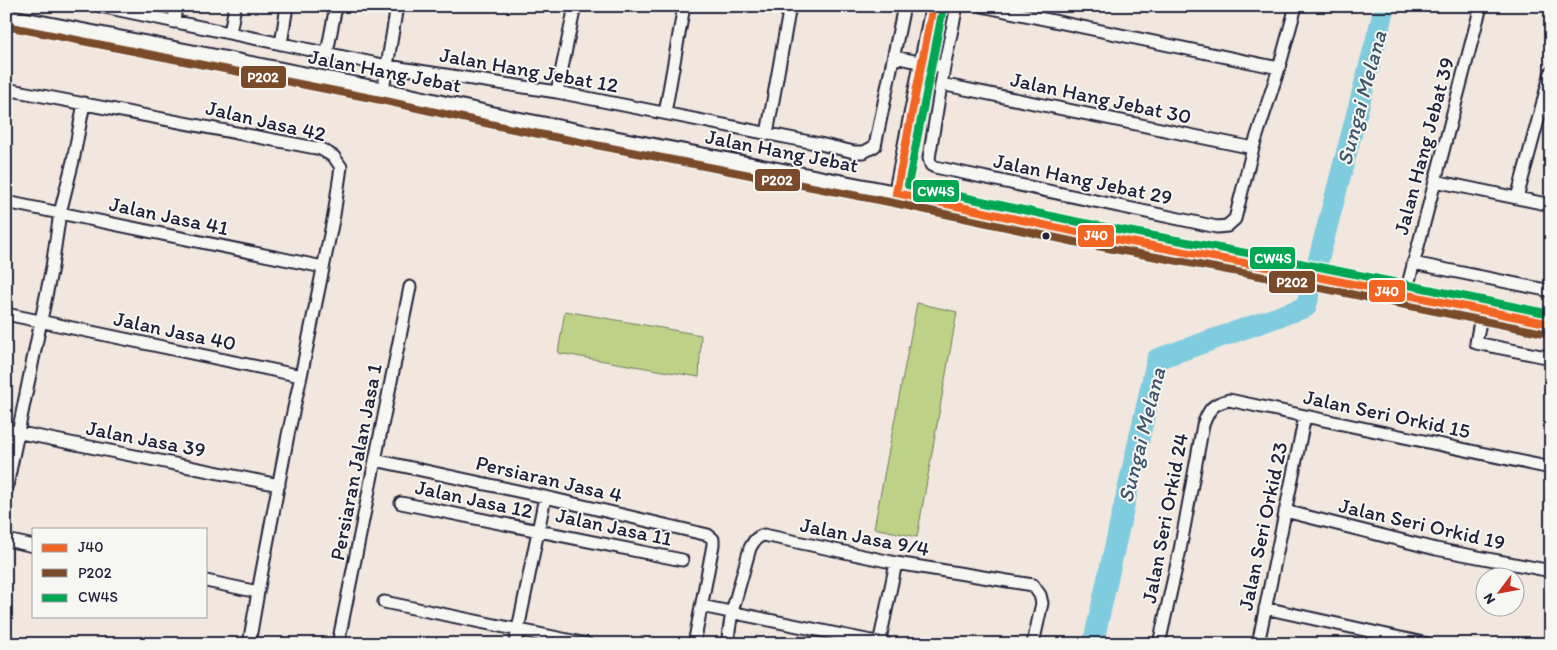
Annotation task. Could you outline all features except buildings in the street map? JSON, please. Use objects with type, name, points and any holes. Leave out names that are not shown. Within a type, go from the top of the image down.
[{"type":"street","name":"Jalan Hang Jebat 12","points":[[100,6],[387,66],[557,92],[854,152],[864,152],[875,146],[894,57]]},
{"type":"street","points":[[174,22],[176,6]]},
{"type":"street","points":[[230,33],[234,6]]},
{"type":"street","points":[[281,44],[287,6]]},
{"type":"street","points":[[327,53],[336,6]]},
{"type":"street","points":[[383,90],[397,6]]},
{"type":"street","points":[[557,92],[575,6]]},
{"type":"street","points":[[665,113],[684,6]]},
{"type":"street","points":[[767,134],[790,6]]},
{"type":"street","points":[[904,6],[894,57],[944,68]]},
{"type":"street","points":[[896,193],[933,6]]},
{"type":"street","points":[[941,84],[957,6]]},
{"type":"street","points":[[982,6],[1279,68]]},
{"type":"street","points":[[1253,148],[1279,68],[1296,6]]},
{"type":"street","name":"Jalan Hang Jebat 39","points":[[1405,296],[1481,6]]},
{"type":"street","name":"Jalan Hang Jebat","points":[[6,16],[383,90],[520,120],[896,193],[1077,232],[1551,324]]},
{"type":"street","points":[[1517,198],[1551,72]]},
{"type":"street","name":"Jalan Hang Jebat 30","points":[[941,84],[1253,148]]},
{"type":"street","name":"Jalan Hang Jebat 29","points":[[941,84],[929,158],[931,165],[1217,227],[1228,226],[1236,219],[1253,148]]},
{"type":"street","name":"Jalan Jasa 42","points":[[6,88],[321,149],[334,157],[341,167],[334,215],[279,484],[249,644]]},
{"type":"street","points":[[6,491],[52,267],[60,213],[73,161],[84,103]]},
{"type":"street","points":[[1435,181],[1551,205]]},
{"type":"street","name":"Jalan Jasa 41","points":[[6,202],[323,267]]},
{"type":"street","points":[[1413,263],[1551,291]]},
{"type":"street","name":"Persiaran Jalan Jasa 1","points":[[338,644],[410,287]]},
{"type":"street","points":[[1482,311],[1476,343],[1551,358]]},
{"type":"street","name":"Jalan Jasa 40","points":[[6,314],[302,376]]},
{"type":"street","name":"Jalan Seri Orkid 15","points":[[1217,403],[1229,400],[1551,468]]},
{"type":"street","name":"Jalan Seri Orkid 24","points":[[1159,644],[1180,550],[1203,425],[1208,412],[1217,403]]},
{"type":"street","name":"Jalan Seri Orkid 23","points":[[1258,644],[1305,416]]},
{"type":"street","name":"Jalan Jasa 39","points":[[6,430],[279,484]]},
{"type":"street","name":"Persiaran Jasa 4","points":[[375,460],[708,535],[713,539],[713,545],[701,606]]},
{"type":"street","points":[[515,644],[545,497]]},
{"type":"street","name":"Jalan Jasa 12","points":[[401,503],[539,531]]},
{"type":"street","name":"Jalan Seri Orkid 19","points":[[1285,511],[1436,549],[1551,571]]},
{"type":"street","name":"Jalan Jasa 11","points":[[539,531],[682,560]]},
{"type":"street","name":"Jalan Jasa 9/4","points":[[732,612],[750,548],[758,537],[764,535],[896,564],[1033,585],[1040,595],[1042,603],[1033,644]]},
{"type":"street","points":[[6,540],[32,546]]},
{"type":"street","points":[[694,644],[701,606],[881,643],[896,564]]},
{"type":"street","points":[[208,581],[258,592]]},
{"type":"street","points":[[384,602],[587,644]]},
{"type":"street","points":[[1265,608],[1428,644]]},
{"type":"street","points":[[727,644],[732,612]]},
{"type":"green space","points":[[917,303],[957,312],[917,537],[874,528]]},
{"type":"green space","points":[[565,311],[701,335],[699,377],[558,353]]},
{"type":"waterway","name":"Sungai Melana","points":[[1093,644],[1157,359],[1306,307],[1385,6]]},
{"type":"transit line","name":"J40","points":[[896,193],[933,6]]},
{"type":"transit line","name":"CW4S","points":[[943,8],[908,185],[1079,222],[1290,261],[1551,314]]},
{"type":"transit line","name":"P202","points":[[6,26],[381,100],[508,128],[894,203],[1075,242],[1286,281],[1549,334]]},
{"type":"transit line","name":"J40","points":[[896,193],[1077,232],[1288,271],[1551,324]]}]
